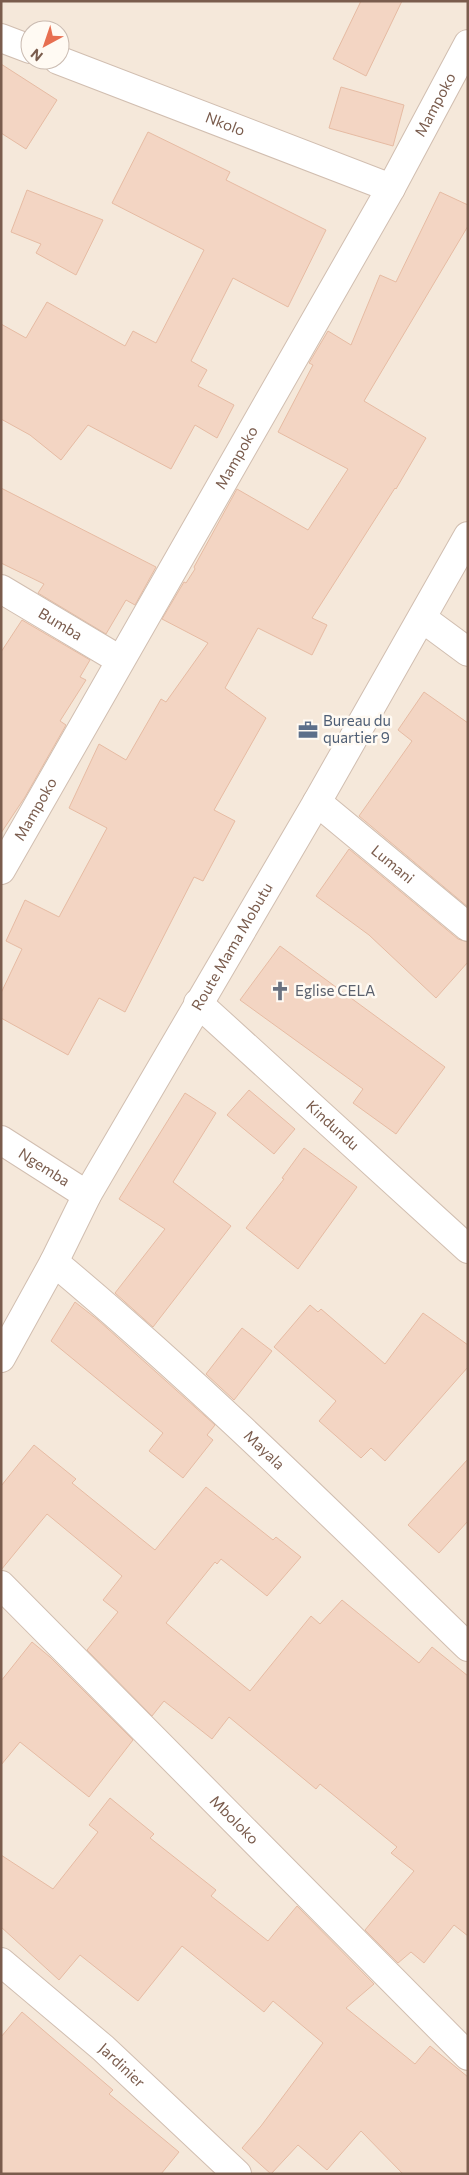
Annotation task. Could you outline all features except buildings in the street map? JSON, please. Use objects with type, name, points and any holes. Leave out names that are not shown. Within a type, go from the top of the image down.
[{"type":"street","points":[[1,38],[20,45]]},
{"type":"street","name":"Mampoko","points":[[1,870],[391,188],[468,44]]},
{"type":"street","name":"Nkolo","points":[[70,65],[391,188]]},
{"type":"street","name":"Route Mama Mobutu","points":[[1,1358],[54,1262],[87,1195],[317,802],[468,536]]},
{"type":"street","name":"Bumba","points":[[1,589],[120,660]]},
{"type":"street","points":[[422,618],[468,652]]},
{"type":"street","name":"Lumani","points":[[317,802],[468,927]]},
{"type":"street","name":"Kindundu","points":[[198,1003],[468,1249]]},
{"type":"street","name":"Ngemba","points":[[1,1140],[87,1195]]},
{"type":"street","name":"Mayala","points":[[54,1262],[272,1456],[468,1647]]},
{"type":"street","name":"Mboloko","points":[[1,1585],[468,2056]]},
{"type":"street","name":"Jardinier","points":[[1,1962],[103,2048],[237,2174]]},
{"type":"shaded area","points":[[1,1],[468,1],[468,2174],[1,2174]]},
{"type":"place","name":"Bureau du quartier 9","points":[[308,730]]},
{"type":"place","name":"Eglise CELA","points":[[280,991]]}]
